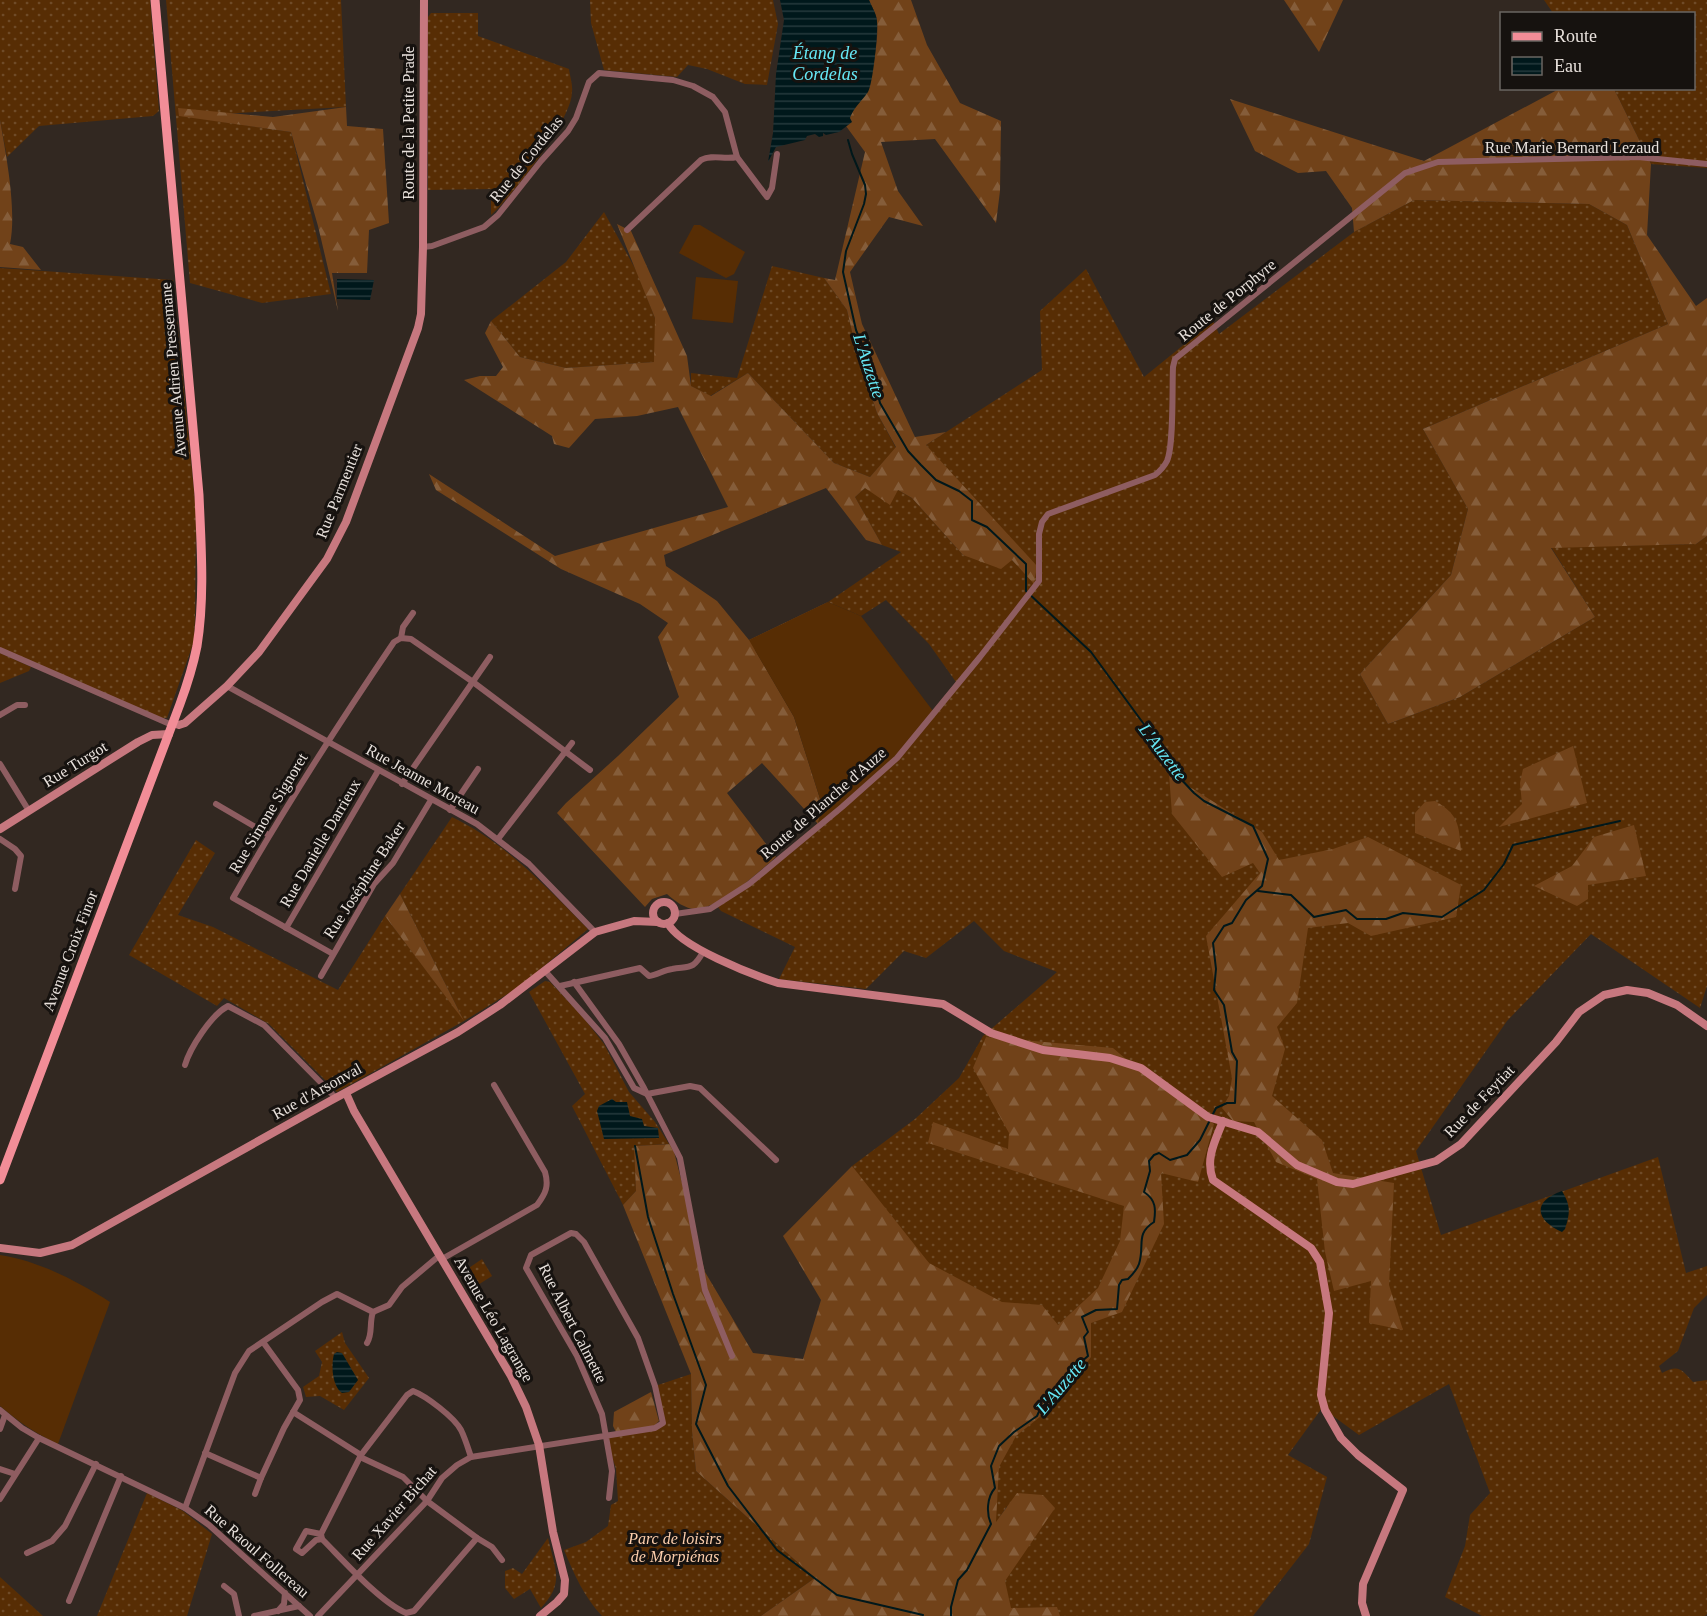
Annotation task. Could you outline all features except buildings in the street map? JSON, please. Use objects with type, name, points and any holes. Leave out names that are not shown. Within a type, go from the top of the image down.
[{"type":"main road","name":"Avenue Adrien Pressemane","points":[[155,0],[199,495],[202,566],[197,647],[190,675],[171,727]]},
{"type":"main road","name":"Avenue Croix Finor","points":[[0,1180],[171,727]]},
{"type":"street","name":"Route de la Petite Prade","points":[[423,247],[424,0]]},
{"type":"street","name":"Rue de Cordelas","points":[[423,247],[432,246],[484,227],[498,215],[568,131],[576,118],[589,82],[599,73],[659,77],[683,82],[718,101],[724,112],[737,157],[767,197],[772,188],[777,154]]},
{"type":"street","points":[[627,230],[701,160],[711,156],[737,157]]},
{"type":"street","name":"Rue Marie Bernard Lezaud","points":[[1438,162],[1638,157],[1707,164]]},
{"type":"street","name":"Route de Porphyre","points":[[1029,595],[1039,582],[1039,534],[1042,522],[1048,514],[1155,475],[1162,470],[1168,460],[1170,444],[1175,359],[1405,172],[1438,162]]},
{"type":"street","name":"Rue Parmentier","points":[[171,727],[184,723],[226,686],[271,638],[327,559],[346,522],[418,328],[421,314],[423,247]]},
{"type":"street","name":"Route de Planche d'Auze","points":[[675,914],[710,909],[749,884],[888,768],[1029,595]]},
{"type":"street","name":"Rue Simone Signoret","points":[[286,928],[233,898],[327,742],[394,642],[402,638],[403,627],[413,613]]},
{"type":"street","points":[[402,638],[411,639],[473,682],[590,770]]},
{"type":"street","points":[[0,650],[171,727]]},
{"type":"street","points":[[402,784],[490,657]]},
{"type":"street","name":"Rue Jeanne Moreau","points":[[226,686],[477,824],[529,864],[595,932]]},
{"type":"street","points":[[0,715],[17,705],[26,705]]},
{"type":"street","name":"Rue Turgot","points":[[0,829],[138,742],[171,727]]},
{"type":"street","points":[[498,839],[572,742]]},
{"type":"street","points":[[0,764],[29,811]]},
{"type":"street","points":[[450,810],[478,769]]},
{"type":"street","name":"Rue Danielle Darrieux","points":[[286,928],[378,771]]},
{"type":"street","name":"Rue Joséphine Baker","points":[[321,976],[375,885],[393,863],[431,800]]},
{"type":"street","points":[[216,804],[269,835]]},
{"type":"street","points":[[0,839],[21,855],[15,889]]},
{"type":"street","points":[[659,903],[668,903],[673,907],[675,914],[673,920],[668,924],[658,922],[653,914],[654,908],[659,903]]},
{"type":"street","name":"Rue d'Arsonval","points":[[0,1248],[40,1253],[72,1245],[458,1032],[500,1005],[595,932],[634,921],[654,908]]},
{"type":"street","name":"Rue d'Arsonval","points":[[634,921],[658,922]]},
{"type":"street","name":"Rue de Feytiat","points":[[668,924],[673,932],[684,941],[754,975],[778,983],[943,1004],[991,1033],[1043,1050],[1110,1058],[1141,1068],[1208,1117],[1258,1132],[1297,1165],[1337,1182],[1353,1184],[1436,1161],[1461,1144],[1556,1042],[1579,1012],[1604,995],[1627,990],[1648,993],[1677,1005],[1707,1026]]},
{"type":"street","points":[[286,928],[333,954]]},
{"type":"street","points":[[560,986],[640,968],[649,976],[671,969],[688,968],[696,963],[704,951]]},
{"type":"street","points":[[545,970],[605,1038],[634,1088],[647,1094],[690,1086],[700,1088],[776,1160]]},
{"type":"street","points":[[574,982],[615,1037],[680,1158],[705,1290],[732,1356]]},
{"type":"street","points":[[185,1065],[188,1054],[219,1011],[228,1006],[264,1025],[336,1098]]},
{"type":"street","points":[[367,1343],[370,1337],[370,1320],[374,1312],[389,1305],[402,1287],[441,1257],[537,1205],[546,1193],[548,1183],[545,1172],[494,1085]]},
{"type":"street","name":"Avenue Léo Lagrange","points":[[346,1093],[354,1112],[511,1376],[526,1407],[539,1445],[555,1544],[565,1580],[564,1594],[540,1616]]},
{"type":"street","points":[[1220,1121],[1209,1158],[1209,1170],[1213,1180],[1311,1248],[1320,1262],[1329,1313],[1321,1395],[1325,1410],[1341,1438],[1402,1490],[1363,1584],[1362,1603],[1366,1616]]},
{"type":"street","name":"Rue Albert Calmette","points":[[605,1435],[655,1428],[663,1423],[649,1367],[630,1321],[584,1242],[576,1234],[571,1233],[531,1255],[526,1268],[577,1356],[602,1414],[605,1435],[612,1471],[609,1498]]},
{"type":"street","points":[[185,1508],[235,1373],[249,1352],[337,1294],[374,1312]]},
{"type":"street","points":[[255,1494],[300,1400],[298,1390],[263,1341]]},
{"type":"street","points":[[471,1457],[461,1430],[455,1421],[420,1393],[413,1391],[407,1395],[361,1456],[322,1537],[358,1574],[396,1609],[405,1614],[414,1611],[477,1538]]},
{"type":"street","points":[[0,1429],[3,1412]]},
{"type":"street","name":"Rue Raoul Follereau","points":[[3,1412],[22,1428],[39,1438],[185,1508],[209,1525],[310,1616]]},
{"type":"street","points":[[293,1412],[361,1456],[403,1477],[427,1501],[492,1547],[502,1560]]},
{"type":"street","name":"Rue Xavier Bichat","points":[[318,1616],[427,1501],[442,1478],[471,1457],[605,1435]]},
{"type":"street","points":[[0,1499],[39,1438]]},
{"type":"street","points":[[206,1453],[261,1478]]},
{"type":"street","points":[[27,1553],[52,1541],[65,1526],[96,1464]]},
{"type":"street","points":[[0,1469],[15,1474]]},
{"type":"street","points":[[69,1601],[121,1476]]},
{"type":"street","points":[[224,1586],[234,1594],[239,1616]]},
{"type":"street","points":[[278,1611],[284,1604],[285,1593]]},
{"type":"street","points":[[254,1616],[299,1606]]},
{"type":"green space","points":[[0,0],[150,0],[159,111],[153,116],[39,126],[7,157],[0,120]]},
{"type":"green space","points":[[166,0],[341,0],[346,107],[184,116],[291,132],[331,294],[262,303],[190,283]]},
{"type":"green space","points":[[590,0],[773,0],[778,24],[767,85],[745,84],[707,69],[688,65],[677,77],[604,70],[591,23]]},
{"type":"green space","points":[[869,0],[911,0],[927,45],[960,103],[1001,121],[1000,191],[996,223],[935,139],[881,142],[898,191],[923,226],[889,217],[850,272],[862,324],[915,437],[946,432],[926,445],[1037,566],[1034,584],[1012,560],[1001,569],[963,555],[912,498],[898,490],[890,505],[865,488],[855,497],[882,545],[866,540],[826,488],[664,555],[666,566],[717,601],[749,640],[828,602],[755,650],[794,717],[822,805],[818,824],[762,763],[727,793],[776,857],[739,888],[706,907],[688,908],[667,894],[652,899],[645,907],[557,813],[679,697],[658,637],[668,623],[640,604],[561,569],[436,490],[429,474],[555,556],[728,507],[678,407],[637,416],[595,419],[569,448],[554,444],[552,436],[464,380],[480,376],[496,376],[503,367],[485,333],[491,321],[520,357],[566,368],[654,362],[655,318],[617,224],[631,231],[687,356],[691,386],[711,396],[748,373],[834,463],[870,477],[896,447],[877,413],[857,353],[847,310],[824,278],[835,280],[865,152],[846,126],[851,122],[849,118],[867,89],[874,59],[877,19]]},
{"type":"green space","points":[[1284,0],[1343,0],[1319,52]]},
{"type":"green space","points":[[1544,0],[1707,0],[1707,168],[1651,164],[1614,90],[1695,90],[1695,12],[1552,12]]},
{"type":"green space","points":[[431,13],[478,13],[478,36],[569,69],[572,92],[562,120],[526,175],[491,215],[491,189],[428,190],[428,17]]},
{"type":"green space","points":[[1557,90],[1614,90],[1651,164],[1647,235],[1696,306],[1707,298],[1707,536],[1696,544],[1551,548],[1595,617],[1460,697],[1388,724],[1360,674],[1451,575],[1468,509],[1423,429],[1668,324],[1627,225],[1589,204],[1414,200],[1354,232],[1352,208],[1326,171],[1298,173],[1255,151],[1230,99],[1424,161]]},
{"type":"green space","points":[[346,107],[347,126],[383,129],[389,223],[369,230],[367,273],[332,273],[338,311],[318,226],[291,132],[179,116],[178,108],[273,117]]},
{"type":"green space","points":[[0,120],[11,199],[10,244],[23,247],[41,270],[0,267]]},
{"type":"green space","points":[[1414,200],[1589,204],[1627,225],[1668,324],[1423,429],[1468,509],[1451,575],[1360,674],[1388,724],[1460,697],[1595,617],[1551,547],[1696,544],[1707,536],[1707,986],[1700,1008],[1591,934],[1507,1021],[1416,1151],[1441,1235],[1658,1157],[1686,1273],[1707,1266],[1707,1295],[1694,1308],[1678,1351],[1659,1366],[1662,1373],[1676,1368],[1693,1382],[1707,1380],[1707,1614],[1705,1616],[1482,1616],[1445,1597],[1465,1546],[1470,1515],[1490,1493],[1449,1384],[1359,1435],[1322,1408],[1288,1455],[1327,1477],[1309,1544],[1253,1616],[992,1616],[1007,1506],[996,1523],[968,1340],[852,1166],[915,1119],[959,1078],[983,1036],[1057,972],[1004,951],[974,921],[926,958],[904,951],[866,989],[779,979],[795,947],[721,911],[715,903],[752,879],[891,761],[956,682],[929,644],[886,600],[861,616],[828,602],[901,552],[882,545],[855,497],[865,488],[898,490],[912,498],[963,555],[1012,560],[1034,583],[926,445],[1042,370],[1040,311],[1086,269],[1144,377],[1213,321],[1219,334],[1354,232]]},
{"type":"green space","points":[[604,212],[637,272],[655,318],[655,362],[566,368],[520,357],[491,321],[566,262]]},
{"type":"green space","points":[[694,225],[700,225],[745,252],[734,274],[726,278],[679,253]]},
{"type":"green space","points":[[772,266],[824,278],[847,310],[857,353],[877,413],[896,448],[870,477],[834,463],[748,373],[710,396],[691,386],[691,373],[737,378]]},
{"type":"green space","points":[[0,268],[173,280],[196,511],[195,617],[194,641],[167,718],[162,718],[0,648]]},
{"type":"green space","points":[[696,277],[738,281],[733,323],[692,319]]},
{"type":"green space","points":[[828,602],[861,616],[933,711],[891,761],[818,824],[822,805],[794,717],[749,640]]},
{"type":"green space","points":[[0,653],[31,667],[29,671],[0,683]]},
{"type":"green space","points":[[1573,746],[1587,803],[1499,827],[1522,804],[1520,783],[1523,769]]},
{"type":"green space","points":[[1169,774],[1262,832],[1279,860],[1333,849],[1368,837],[1461,885],[1456,917],[1371,936],[1348,923],[1308,928],[1297,1003],[1277,1027],[1285,1049],[1272,1096],[1322,1140],[1333,1173],[1394,1183],[1389,1285],[1403,1330],[1369,1323],[1371,1281],[1334,1291],[1325,1252],[1317,1179],[1276,1162],[1254,1122],[1233,1121],[1222,1108],[1229,1096],[1232,1078],[1206,936],[1260,873],[1253,863],[1222,877],[1172,814]]},
{"type":"green space","points":[[1435,801],[1453,816],[1458,827],[1461,851],[1415,833],[1415,813],[1425,802]]},
{"type":"green space","points":[[452,817],[508,853],[588,929],[519,987],[464,1021],[337,1092],[269,1024],[224,998],[217,1006],[129,955],[196,840],[215,853],[178,915],[213,927],[338,990],[385,916],[462,1017],[400,894]]},
{"type":"green space","points":[[1634,825],[1646,876],[1588,885],[1588,899],[1577,906],[1534,886],[1572,866],[1594,837]]},
{"type":"green space","points":[[400,894],[464,1021],[385,916]]},
{"type":"green space","points":[[545,981],[550,982],[582,1016],[604,1044],[629,1092],[655,1122],[669,1144],[635,1146],[636,1191],[623,1205],[572,1106],[585,1094],[529,992]]},
{"type":"green space","points":[[986,1037],[1113,1048],[1140,1071],[1214,1124],[1198,1182],[1161,1173],[1164,1224],[1122,1312],[1091,1323],[1091,1357],[1066,1390],[1041,1416],[1016,1436],[999,1467],[996,1522],[1017,1493],[1043,1495],[1055,1508],[1005,1581],[1011,1608],[1057,1607],[1060,1616],[761,1616],[815,1578],[696,1471],[692,1431],[691,1374],[623,1205],[636,1191],[634,1146],[672,1144],[705,1272],[753,1353],[803,1359],[821,1300],[783,1236],[852,1166],[929,1263],[1002,1302],[1042,1305],[1058,1325],[1098,1288],[1120,1241],[1124,1206],[928,1143],[933,1122],[1008,1149],[1009,1133],[973,1068]]},
{"type":"green space","points":[[0,1255],[29,1262],[57,1273],[110,1302],[58,1444],[28,1427],[0,1406]]},
{"type":"green space","points":[[482,1259],[492,1276],[470,1290],[460,1274]]},
{"type":"green space","points":[[342,1332],[345,1343],[369,1378],[344,1410],[320,1396],[306,1397],[303,1387],[319,1376],[322,1362],[315,1351]]},
{"type":"green space","name":"Parc de loisirs de Morpiénas","points":[[691,1374],[692,1431],[696,1471],[815,1578],[761,1616],[602,1616],[585,1593],[564,1550],[586,1542],[608,1526],[611,1505],[618,1501],[616,1469],[605,1435],[663,1423],[655,1386]]},
{"type":"green space","points":[[651,1392],[659,1421],[654,1426],[616,1432],[613,1426],[614,1412]]},
{"type":"green space","points":[[147,1493],[183,1511],[212,1534],[187,1616],[97,1616]]},
{"type":"green space","points":[[548,1538],[555,1567],[556,1583],[541,1608],[530,1589],[514,1599],[505,1588],[505,1571],[513,1568],[522,1574]]},
{"type":"green space","points":[[0,1577],[43,1616],[0,1616]]},
{"type":"water","name":"Étang de Cordelas","points":[[780,0],[869,0],[877,19],[877,36],[870,87],[852,114],[850,118],[852,122],[839,132],[826,135],[823,133],[823,136],[819,137],[815,134],[807,136],[805,140],[776,147],[768,162],[773,133],[776,74],[784,20]]},
{"type":"water","points":[[337,279],[374,280],[370,300],[337,299]]},
{"type":"water","points":[[612,1099],[616,1102],[627,1102],[630,1116],[642,1119],[644,1126],[658,1128],[659,1138],[604,1139],[597,1111],[599,1106]]},
{"type":"water","points":[[1562,1191],[1569,1210],[1565,1229],[1562,1232],[1546,1222],[1541,1211],[1546,1200]]},
{"type":"water","points":[[337,1352],[342,1353],[358,1380],[349,1392],[342,1393],[334,1380],[333,1359]]},
{"type":"waterway","name":"L'Auzette","points":[[848,140],[865,185],[866,194],[846,251],[843,272],[856,330],[871,366],[880,403],[908,451],[936,480],[959,491],[972,501],[972,520],[987,527],[1026,564],[1026,591],[1091,652],[1168,757],[1178,776],[1204,801],[1253,826],[1268,859],[1262,886],[1246,900],[1232,923],[1224,926],[1213,943],[1216,969],[1214,990],[1224,1005],[1232,1052],[1237,1061],[1235,1103],[1227,1103],[1216,1108],[1200,1140],[1187,1155],[1170,1160],[1159,1153],[1149,1161],[1150,1171],[1144,1192],[1153,1202],[1155,1217],[1154,1222],[1148,1226],[1142,1236],[1138,1266],[1128,1279],[1122,1280],[1119,1285],[1117,1309],[1096,1310],[1082,1317],[1088,1332],[1084,1337],[1088,1356],[1081,1362],[1080,1368],[1068,1376],[1065,1385],[1053,1399],[1041,1407],[1037,1416],[999,1446],[991,1466],[995,1488],[988,1505],[991,1524],[967,1570],[958,1580],[951,1616]]},
{"type":"waterway","points":[[1258,891],[1291,895],[1314,917],[1346,910],[1357,919],[1386,919],[1403,913],[1442,917],[1484,890],[1504,864],[1513,845],[1620,821]]},
{"type":"waterway","points":[[635,1146],[648,1217],[706,1385],[696,1424],[728,1486],[777,1550],[837,1595],[923,1615]]}]
